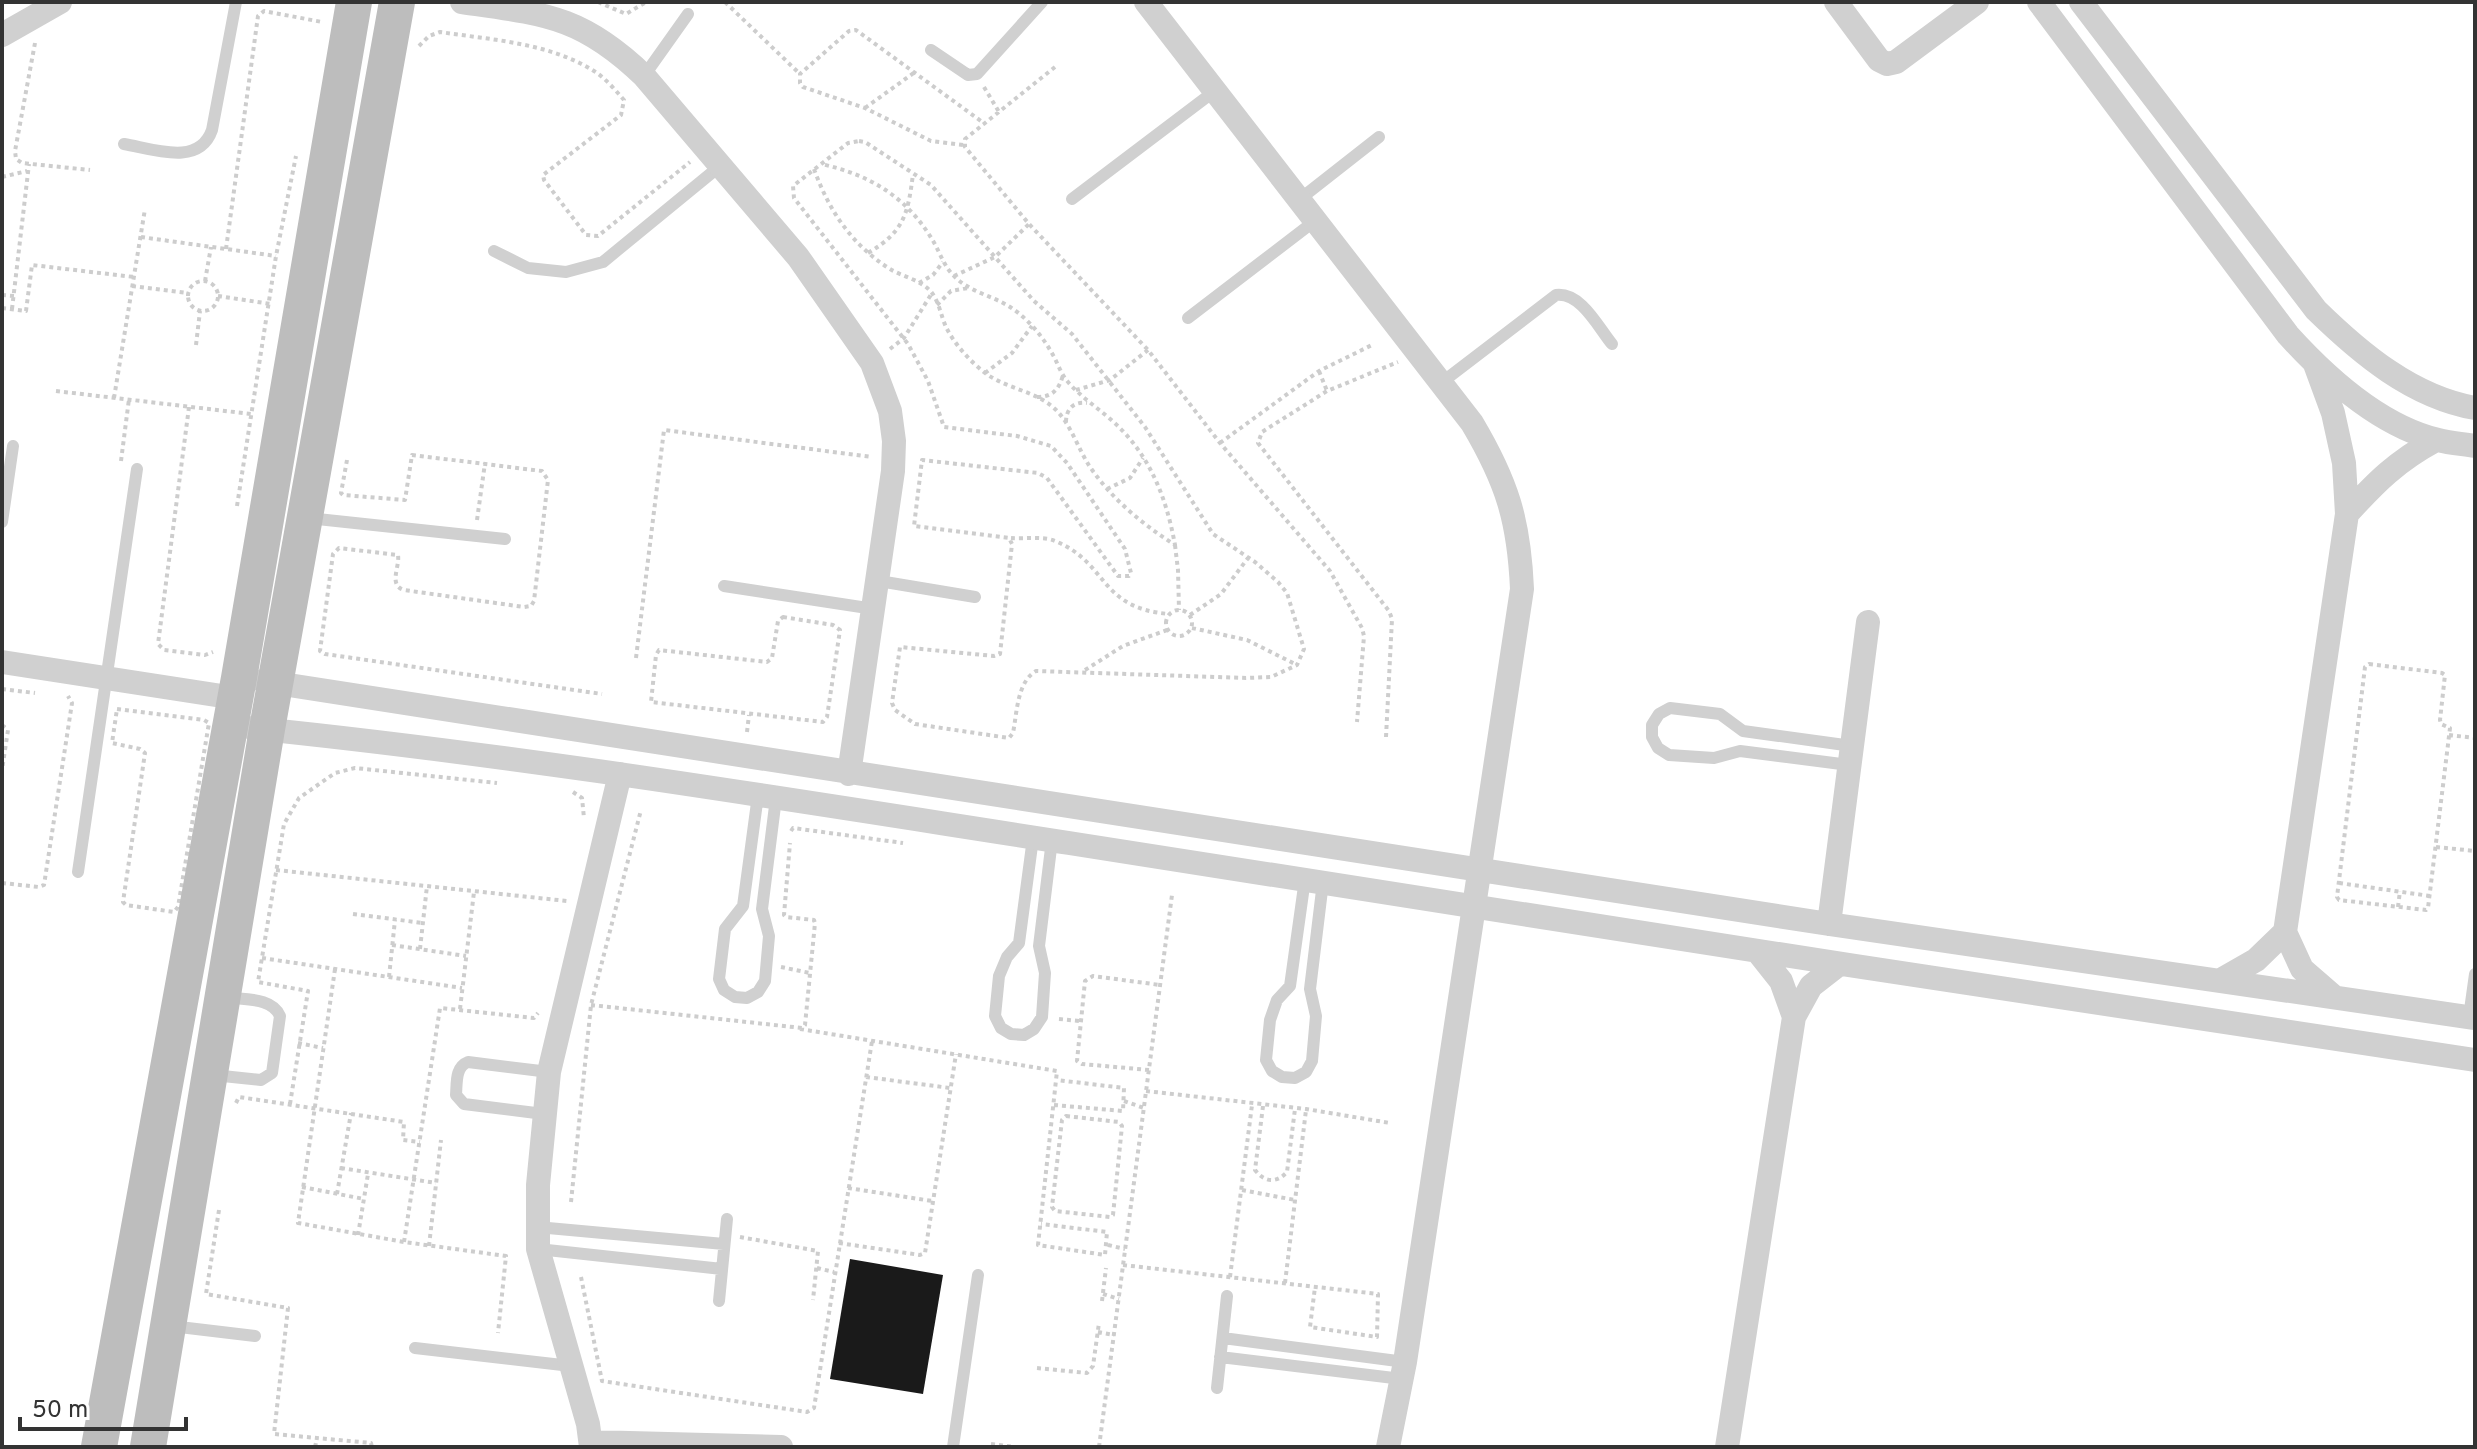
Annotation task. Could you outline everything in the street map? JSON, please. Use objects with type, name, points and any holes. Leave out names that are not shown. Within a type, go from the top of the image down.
[{"type":"street","points":[[99,1447],[235,700],[313,148],[354,2]]},
{"type":"street","points":[[148,1447],[267,729],[397,2]]},
{"type":"street","points":[[462,2],[551,16],[586,30],[617,51],[644,76],[798,257],[872,363],[890,411],[894,460],[849,774]]},
{"type":"street","points":[[1146,2],[1472,423],[1495,461],[1511,502],[1520,545],[1522,589],[1403,1370],[1388,1447]]},
{"type":"street","points":[[1836,2],[1879,60],[1887,64],[1896,62],[1977,2]]},
{"type":"street","points":[[2039,2],[2288,335],[2315,364],[2351,396],[2382,415],[2436,440],[2475,446]]},
{"type":"street","points":[[2081,2],[2289,278],[2337,331],[2383,368],[2421,389],[2475,408]]},
{"type":"street","points":[[2,35],[50,8]]},
{"type":"street","points":[[313,148],[370,157]]},
{"type":"street","points":[[2265,302],[2289,278]]},
{"type":"street","points":[[2315,364],[2333,413],[2344,463],[2347,514],[2285,932],[2302,969],[2333,996]]},
{"type":"street","points":[[2347,514],[2375,483],[2406,456],[2436,440]]},
{"type":"street","points":[[1829,924],[1868,622]]},
{"type":"street","points":[[2,662],[107,676],[235,700],[267,729],[620,774],[1838,965],[2475,1060]]},
{"type":"street","points":[[235,700],[275,683],[1829,924],[2472,1017]]},
{"type":"street","points":[[620,774],[549,1072],[538,1238],[591,1445],[781,1447]]},
{"type":"street","points":[[2221,980],[2256,960],[2285,932]]},
{"type":"street","points":[[1758,952],[1781,981],[1794,1017]]},
{"type":"street","points":[[1727,1447],[1794,1017],[1811,986],[1838,965]]},
{"type":"street","points":[[2174,1014],[2180,974]]},
{"type":"street","points":[[2374,1045],[2379,1003]]},
{"type":"lane","points":[[124,144],[187,153],[204,146],[212,130],[236,2]]},
{"type":"lane","points":[[931,50],[968,75],[977,74],[1042,2]]},
{"type":"lane","points":[[644,76],[688,14]]},
{"type":"lane","points":[[1072,199],[1216,90]]},
{"type":"lane","points":[[1300,199],[1379,137]]},
{"type":"lane","points":[[494,251],[528,268],[566,272],[603,262],[713,158]]},
{"type":"lane","points":[[1188,318],[1316,220]]},
{"type":"lane","points":[[1441,383],[1556,295],[1564,294],[1578,301],[1612,344]]},
{"type":"lane","points":[[2,522],[13,446]]},
{"type":"lane","points":[[78,872],[137,469]]},
{"type":"lane","points":[[305,517],[505,539]]},
{"type":"lane","points":[[879,581],[975,597]]},
{"type":"lane","points":[[724,586],[874,609]]},
{"type":"lane","points":[[1670,708],[1709,712],[1729,719],[1743,731],[1850,756],[1740,751],[1714,758],[1669,755],[1658,748],[1652,737],[1652,725],[1659,714],[1670,708]]},
{"type":"lane","points":[[767,797],[762,909],[769,936],[765,981],[758,992],[747,998],[735,997],[724,990],[719,979],[725,929],[743,906],[767,797]]},
{"type":"lane","points":[[1042,839],[1039,946],[1045,973],[1042,1017],[1034,1029],[1024,1035],[1011,1034],[1001,1028],[995,1016],[999,976],[1001,966],[1019,943],[1042,839]]},
{"type":"lane","points":[[1314,881],[1310,989],[1316,1016],[1312,1061],[1306,1072],[1295,1078],[1282,1077],[1272,1071],[1266,1060],[1270,1020],[1277,1000],[1290,986],[1314,881]]},
{"type":"lane","points":[[2472,1017],[2475,974]]},
{"type":"lane","points":[[210,1074],[261,1080],[272,1073],[280,1016],[277,1008],[271,1004],[222,997]]},
{"type":"lane","points":[[544,1114],[464,1104],[456,1095],[458,1070],[468,1062],[549,1072]]},
{"type":"lane","points":[[719,1301],[727,1219]]},
{"type":"lane","points":[[538,1238],[725,1240]]},
{"type":"lane","points":[[538,1238],[722,1269]]},
{"type":"lane","points":[[953,1447],[978,1275]]},
{"type":"lane","points":[[1217,1388],[1227,1296]]},
{"type":"lane","points":[[168,1325],[255,1336]]},
{"type":"lane","points":[[1223,1338],[1403,1370]]},
{"type":"lane","points":[[415,1348],[571,1366]]},
{"type":"lane","points":[[1220,1357],[1403,1370]]},
{"type":"path","points":[[598,2],[628,14],[646,2]]},
{"type":"path","points":[[725,2],[800,74],[803,87],[865,108],[931,141],[964,145],[1029,224],[1148,350],[1220,443],[1330,571],[1362,628],[1364,644],[1357,722]]},
{"type":"path","points":[[50,8],[15,151],[19,161],[29,164],[90,170]]},
{"type":"path","points":[[226,249],[258,16],[264,11],[318,19],[322,25]]},
{"type":"path","points":[[800,74],[852,30],[860,31],[985,124]]},
{"type":"path","points":[[416,52],[421,43],[440,32],[529,46],[565,57],[599,74],[624,100],[621,115],[543,175],[583,232],[590,236],[598,236],[713,158]]},
{"type":"path","points":[[964,145],[965,139],[1055,67]]},
{"type":"path","points":[[865,108],[915,72]]},
{"type":"path","points":[[977,74],[999,112]]},
{"type":"path","points":[[1009,538],[1012,544],[1000,654],[994,656],[900,647],[893,707],[915,724],[1009,738],[1013,733],[1023,684],[1028,676],[1044,670],[1271,677],[1297,665],[1304,649],[1287,593],[1270,574],[1213,534],[1145,427],[1072,334],[1034,301],[931,185],[865,142],[848,143],[793,186],[792,196],[904,338],[928,381],[944,427],[1017,436],[1051,446],[1067,463],[1125,549],[1131,573],[1129,576],[1119,576],[1054,485],[1038,473],[922,460],[914,526],[1009,538],[1052,539],[1087,561],[1113,594],[1129,605],[1149,612],[1169,614],[1179,610],[1190,615]]},
{"type":"path","points":[[235,518],[276,256],[313,148]]},
{"type":"path","points":[[12,309],[29,164]]},
{"type":"path","points":[[821,164],[869,179],[909,208],[954,276],[970,288],[1014,309],[1032,326],[1050,349],[1063,375],[1090,403],[1110,418],[1144,457],[1164,499],[1175,545],[1179,610]]},
{"type":"path","points":[[814,169],[835,216],[850,236],[892,270],[932,293],[948,331],[964,354],[985,373],[1054,407],[1107,489],[1150,529],[1175,545]]},
{"type":"path","points":[[2,177],[28,171]]},
{"type":"path","points":[[868,253],[893,235],[909,208],[913,174]]},
{"type":"path","points":[[114,398],[145,209]]},
{"type":"path","points":[[954,276],[995,257],[1029,224]]},
{"type":"path","points":[[141,237],[276,256]]},
{"type":"path","points":[[205,281],[211,247]]},
{"type":"path","points":[[919,283],[933,275],[943,262]]},
{"type":"path","points":[[2,308],[26,311],[32,265],[134,277]]},
{"type":"path","points":[[205,281],[216,289],[218,296],[213,308],[200,311],[191,305],[188,293],[194,284],[205,281]]},
{"type":"path","points":[[15,284],[29,289]]},
{"type":"path","points":[[132,286],[188,293]]},
{"type":"path","points":[[937,305],[951,291],[970,288]]},
{"type":"path","points":[[904,338],[932,293]]},
{"type":"path","points":[[2,295],[14,296]]},
{"type":"path","points":[[218,296],[269,303]]},
{"type":"path","points":[[196,345],[200,311]]},
{"type":"path","points":[[985,373],[1012,353],[1032,326]]},
{"type":"path","points":[[1220,443],[1319,371],[1372,345]]},
{"type":"path","points":[[1076,390],[1110,380],[1148,350]]},
{"type":"path","points":[[1386,737],[1392,619],[1389,611],[1258,443],[1262,432],[1327,391],[1418,353]]},
{"type":"path","points":[[1319,371],[1327,391]]},
{"type":"path","points":[[1035,396],[1045,397],[1054,393],[1063,375]]},
{"type":"path","points":[[56,391],[251,414]]},
{"type":"path","points":[[1066,425],[1066,415],[1071,406],[1080,402],[1090,403]]},
{"type":"path","points":[[189,407],[158,644],[164,650],[205,655],[214,652]]},
{"type":"path","points":[[636,658],[664,430],[894,460]]},
{"type":"path","points":[[348,450],[341,493],[346,495],[406,500],[412,455],[539,469],[548,480],[532,604],[524,607],[404,590],[395,582],[398,555],[339,548],[333,554],[320,651],[602,694]]},
{"type":"path","points":[[1107,489],[1130,478],[1144,457]]},
{"type":"path","points":[[474,535],[485,463]]},
{"type":"path","points":[[1190,615],[1221,594],[1248,558]]},
{"type":"path","points":[[1169,614],[1167,630],[1171,635],[1183,637],[1192,628]]},
{"type":"path","points":[[1190,615],[1192,628]]},
{"type":"path","points":[[783,617],[833,625],[840,630],[827,717],[823,722],[651,702],[659,650],[767,662],[772,658],[778,621],[783,617]]},
{"type":"path","points":[[1192,628],[1247,640],[1297,665]]},
{"type":"path","points":[[1083,671],[1123,646],[1167,630]]},
{"type":"path","points":[[2366,665],[2445,674],[2440,720],[2441,724],[2449,726],[2449,735],[2436,847],[2426,910],[2339,900],[2366,665]]},
{"type":"path","points":[[2,689],[41,693]]},
{"type":"path","points":[[2,883],[44,885],[72,703],[66,696]]},
{"type":"path","points":[[119,708],[206,720],[209,726],[177,909],[172,912],[123,904],[145,753],[112,743],[116,711],[119,708]]},
{"type":"path","points":[[2,725],[8,730],[2,770]]},
{"type":"path","points":[[2449,735],[2475,738]]},
{"type":"path","points":[[290,1104],[308,991],[258,982],[284,824],[299,798],[335,773],[355,768],[507,784]]},
{"type":"path","points":[[567,790],[582,798],[584,820]]},
{"type":"path","points":[[571,1202],[591,1005],[641,810]]},
{"type":"path","points":[[799,1029],[805,1025],[815,921],[784,915],[791,829],[913,844]]},
{"type":"path","points":[[2436,847],[2475,851]]},
{"type":"path","points":[[276,870],[570,902]]},
{"type":"path","points":[[2339,883],[2430,896]]},
{"type":"path","points":[[420,949],[427,886]]},
{"type":"path","points":[[2398,907],[2400,891]]},
{"type":"path","points":[[460,1009],[475,892]]},
{"type":"path","points":[[1099,1447],[1172,895]]},
{"type":"path","points":[[353,914],[423,923]]},
{"type":"path","points":[[389,977],[395,919]]},
{"type":"path","points":[[392,945],[466,956]]},
{"type":"path","points":[[262,958],[462,988]]},
{"type":"path","points":[[767,964],[810,973]]},
{"type":"path","points":[[335,969],[298,1223],[507,1257],[498,1333]]},
{"type":"path","points":[[1149,1070],[1077,1061],[1085,981],[1093,976],[1160,985]]},
{"type":"path","points":[[404,1242],[440,1008],[534,1018],[541,1002]]},
{"type":"path","points":[[591,1005],[799,1029],[1056,1070],[1057,1080],[1047,1164],[1041,1224],[1040,1247],[1103,1255],[1107,1244],[1106,1232],[1041,1224]]},
{"type":"path","points":[[581,1277],[602,1381],[807,1412],[814,1408],[872,1041]]},
{"type":"path","points":[[299,1043],[323,1048]]},
{"type":"path","points":[[839,1243],[923,1255],[956,1054]]},
{"type":"path","points":[[866,1077],[950,1088]]},
{"type":"path","points":[[1054,1105],[1121,1112],[1124,1101],[1124,1088],[1057,1080]]},
{"type":"path","points":[[1146,1091],[1306,1109],[1390,1123]]},
{"type":"path","points":[[235,1114],[239,1097],[314,1107],[404,1122],[403,1140],[420,1142]]},
{"type":"path","points":[[1124,1101],[1144,1108]]},
{"type":"path","points":[[1230,1277],[1252,1105]]},
{"type":"path","points":[[1263,1106],[1255,1170],[1260,1176],[1273,1181],[1287,1172],[1295,1109]]},
{"type":"path","points":[[1285,1283],[1306,1109]]},
{"type":"path","points":[[337,1194],[351,1113]]},
{"type":"path","points":[[1063,1117],[1121,1123],[1112,1217],[1053,1209],[1057,1164],[1063,1117]]},
{"type":"path","points":[[429,1246],[441,1140]]},
{"type":"path","points":[[1047,1164],[1057,1164]]},
{"type":"path","points":[[341,1168],[436,1183]]},
{"type":"path","points":[[358,1235],[368,1173]]},
{"type":"path","points":[[302,1187],[364,1199]]},
{"type":"path","points":[[848,1188],[933,1201]]},
{"type":"path","points":[[1242,1189],[1295,1200]]},
{"type":"path","points":[[220,1203],[206,1292],[287,1307],[274,1434],[371,1443],[372,1447]]},
{"type":"path","points":[[725,1240],[815,1249],[819,1254],[813,1300]]},
{"type":"path","points":[[1107,1244],[1125,1249]]},
{"type":"path","points":[[1123,1265],[1378,1294],[1377,1337],[1310,1327],[1315,1287]]},
{"type":"path","points":[[817,1268],[834,1272]]},
{"type":"path","points":[[1102,1301],[1106,1268]]},
{"type":"path","points":[[1103,1294],[1119,1299]]},
{"type":"path","points":[[1037,1368],[1087,1373],[1093,1366],[1099,1323]]},
{"type":"path","points":[[1098,1332],[1114,1335]]},
{"type":"path","points":[[315,1447],[317,1438]]},
{"type":"path","points":[[991,1444],[1015,1447]]},
{"type":"building","points":[[850,1259],[943,1275],[923,1394],[830,1379]]}]
